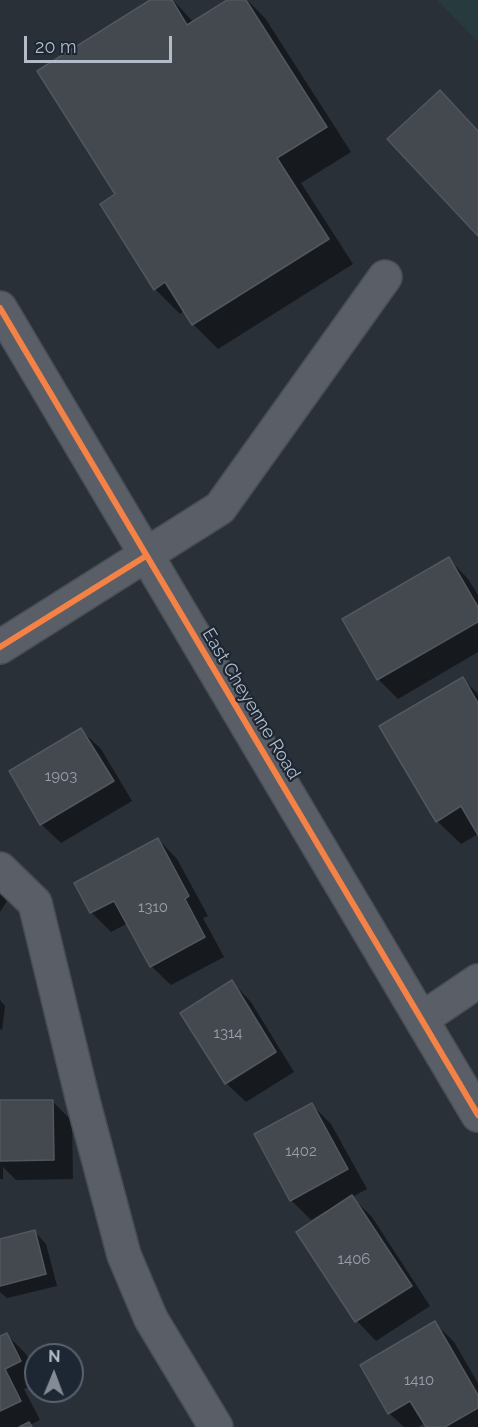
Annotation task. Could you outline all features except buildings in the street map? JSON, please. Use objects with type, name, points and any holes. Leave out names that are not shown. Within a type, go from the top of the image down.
[{"type":"street","points":[[0,647],[220,508],[385,277]]},
{"type":"street","name":"East Cheyenne Road","points":[[0,308],[478,1114]]},
{"type":"street","points":[[0,869],[35,903],[83,1101],[124,1255],[151,1318],[216,1427]]},
{"type":"street","points":[[422,1019],[478,981]]},
{"type":"green space","points":[[438,0],[478,0],[478,42],[439,2]]},
{"type":"cycle path","points":[[0,308],[478,1115]]},
{"type":"cycle path","points":[[0,647],[146,556]]}]
